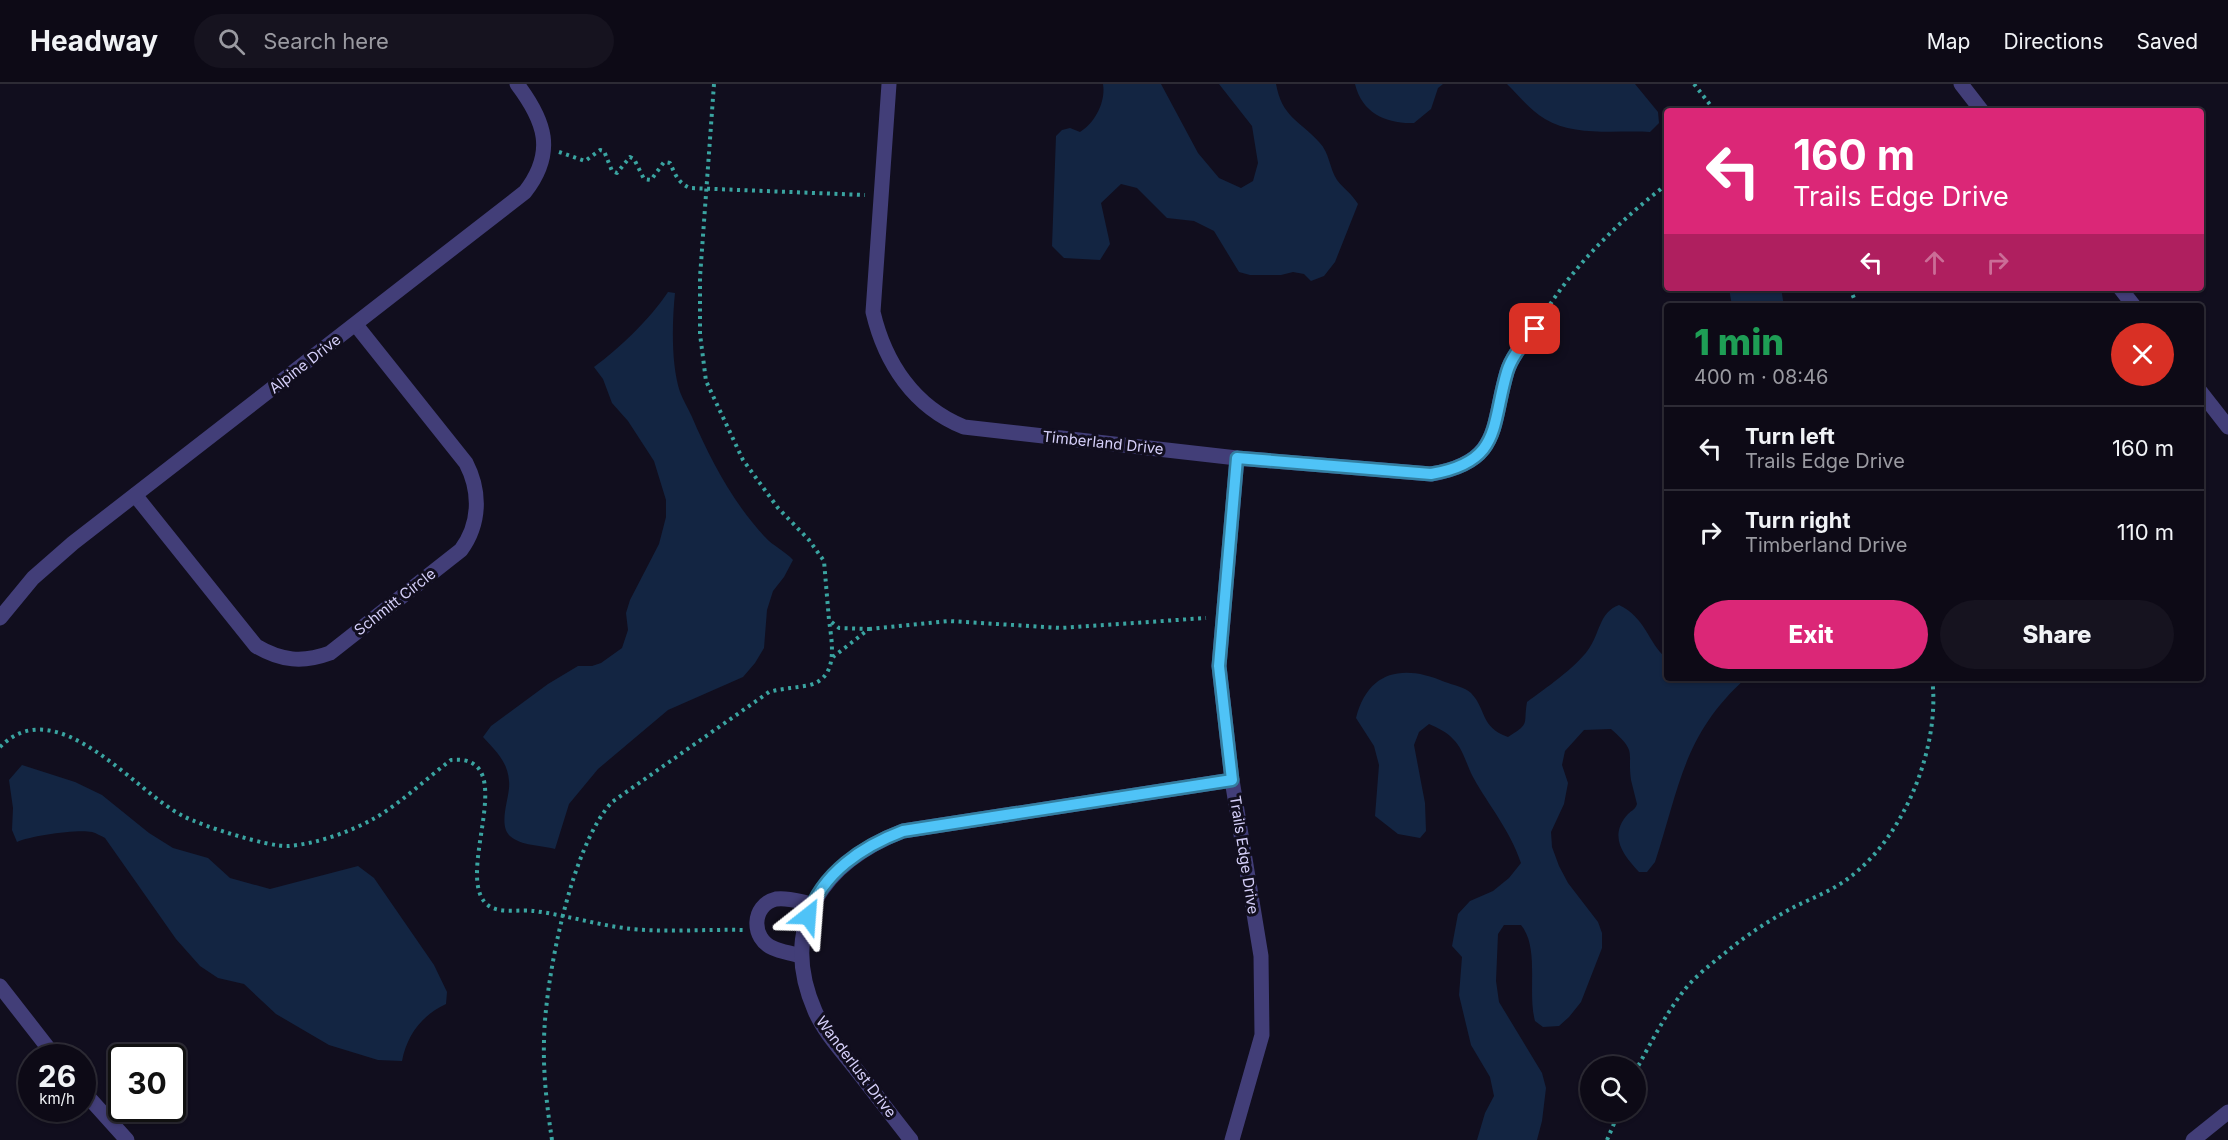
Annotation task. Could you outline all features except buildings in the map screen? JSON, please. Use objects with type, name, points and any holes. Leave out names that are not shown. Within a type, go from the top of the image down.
[{"type":"street","name":"Alpine Drive","points":[[0,618],[33,578],[73,543],[525,192],[538,173],[544,147],[542,125],[536,111],[517,84]]},
{"type":"street","name":"Timberland Drive","points":[[889,84],[873,312],[878,336],[889,359],[905,383],[923,403],[944,419],[964,427],[1237,458],[1431,474],[1450,471],[1467,462],[1482,450],[1494,433],[1508,370],[1519,349],[1535,329]]},
{"type":"street","points":[[1961,84],[1980,108]]},
{"type":"street","points":[[2122,291],[2132,303]]},
{"type":"street","name":"Schmitt Circle","points":[[135,495],[256,646],[275,657],[291,660],[305,660],[330,653],[461,550],[469,539],[477,500],[476,487],[466,464],[356,325]]},
{"type":"street","points":[[2204,397],[2228,427]]},
{"type":"street","name":"Trails Edge Drive","points":[[1232,1140],[1262,1035],[1261,956],[1232,780],[1219,666],[1237,458]]},
{"type":"street","name":"Wanderlust Drive","points":[[911,1140],[829,1035],[815,1012],[800,956],[812,904],[832,877],[857,854],[876,841],[903,831],[1232,780]]},
{"type":"street","points":[[800,956],[772,948],[764,942],[757,930],[756,917],[763,906],[773,900],[785,898],[812,904]]},
{"type":"street","points":[[0,986],[45,1044]]},
{"type":"street","points":[[96,1106],[127,1140]]},
{"type":"street","points":[[2193,1140],[2228,1112]]},
{"type":"path","points":[[714,84],[700,277],[700,334],[706,381],[743,460],[778,508],[809,540],[824,561],[833,657]]},
{"type":"path","points":[[1694,84],[1713,108]]},
{"type":"path","points":[[544,147],[585,161],[600,150],[604,151],[612,171],[617,173],[630,157],[634,159],[644,179],[651,180],[664,162],[670,163],[682,185],[707,190],[881,195]]},
{"type":"path","points":[[1535,329],[1554,297],[1617,226],[1664,187]]},
{"type":"path","points":[[829,620],[839,628],[869,629],[949,621],[1061,628],[1223,617]]},
{"type":"path","points":[[552,1140],[546,1101],[544,1039],[549,985],[564,915],[588,838],[601,813],[612,802],[769,693],[784,687],[811,685],[824,677],[833,657],[869,629]]},
{"type":"path","points":[[1644,1056],[1682,992],[1725,952],[1755,930],[1849,878],[1869,861],[1884,843],[1903,814],[1917,782],[1932,730],[1935,707],[1932,681]]},
{"type":"path","points":[[0,747],[14,735],[26,730],[54,732],[100,753],[156,798],[183,816],[257,841],[286,846],[313,841],[375,818],[451,760],[464,759],[476,766],[485,779],[485,804],[477,873],[479,891],[489,906],[506,910],[532,910],[564,915],[625,928],[757,930]]},
{"type":"path","points":[[1607,1140],[1615,1122]]},
{"type":"water","points":[[1103,84],[1161,84],[1198,153],[1219,178],[1241,188],[1253,181],[1258,163],[1252,126],[1219,84],[1276,84],[1282,104],[1292,117],[1323,146],[1337,180],[1358,204],[1335,262],[1324,276],[1311,281],[1304,274],[1293,272],[1281,275],[1250,275],[1239,272],[1214,231],[1194,221],[1167,218],[1137,188],[1121,184],[1101,203],[1110,244],[1100,260],[1064,258],[1052,246],[1056,136],[1062,130],[1070,128],[1080,132],[1095,118],[1103,98]]},
{"type":"water","points":[[1355,84],[1443,84],[1438,88],[1431,109],[1414,123],[1404,123],[1385,119],[1369,109],[1358,94]]},
{"type":"water","points":[[1507,84],[1635,84],[1658,112],[1659,123],[1650,132],[1596,132],[1556,125],[1530,107]]},
{"type":"water","points":[[1730,291],[1782,291],[1784,303],[1732,303]]},
{"type":"water","points":[[668,292],[675,293],[674,356],[680,392],[715,464],[743,510],[765,537],[793,560],[773,591],[767,610],[764,648],[743,677],[668,710],[598,769],[569,804],[555,849],[525,843],[510,836],[506,831],[504,817],[509,787],[508,774],[500,757],[483,737],[491,726],[548,684],[578,666],[592,666],[601,663],[622,648],[628,630],[626,613],[630,600],[659,544],[666,517],[666,500],[654,461],[628,421],[612,403],[603,379],[594,367],[634,332]]},
{"type":"water","points":[[1619,605],[1628,610],[1641,623],[1664,656],[1664,681],[1743,681],[1725,699],[1696,741],[1678,785],[1655,862],[1647,872],[1639,872],[1633,866],[1623,852],[1618,838],[1622,822],[1637,804],[1631,780],[1630,752],[1625,743],[1611,729],[1584,730],[1565,751],[1562,765],[1568,783],[1564,804],[1551,832],[1552,847],[1568,883],[1598,922],[1602,933],[1602,948],[1581,1002],[1559,1026],[1543,1027],[1535,1021],[1532,997],[1532,958],[1527,935],[1521,925],[1504,925],[1498,934],[1496,981],[1499,1002],[1542,1073],[1546,1088],[1537,1140],[1477,1140],[1485,1113],[1494,1096],[1490,1077],[1471,1045],[1459,995],[1462,957],[1452,946],[1458,914],[1470,901],[1493,891],[1509,878],[1521,863],[1511,840],[1473,777],[1457,743],[1448,734],[1429,724],[1419,732],[1414,745],[1425,803],[1426,831],[1420,838],[1398,834],[1375,816],[1379,765],[1374,746],[1356,718],[1369,690],[1379,681],[1390,675],[1415,673],[1430,676],[1471,693],[1488,723],[1499,733],[1508,737],[1525,723],[1527,702],[1560,678],[1588,650],[1604,618],[1612,608]]},
{"type":"water","points":[[22,765],[75,782],[102,795],[149,833],[173,848],[208,858],[230,878],[270,889],[358,866],[374,878],[434,965],[447,992],[446,1004],[430,1014],[417,1027],[404,1052],[402,1061],[378,1060],[329,1045],[276,1014],[244,984],[218,978],[200,966],[176,939],[105,838],[92,832],[76,831],[42,835],[17,842],[12,830],[13,808],[9,780]]},
{"type":"route","points":[[808,916],[812,904],[839,870],[876,841],[903,831],[1232,780],[1219,666],[1237,458],[1431,474],[1450,471],[1467,462],[1482,450],[1494,433],[1508,370],[1519,349],[1535,329]]}]
